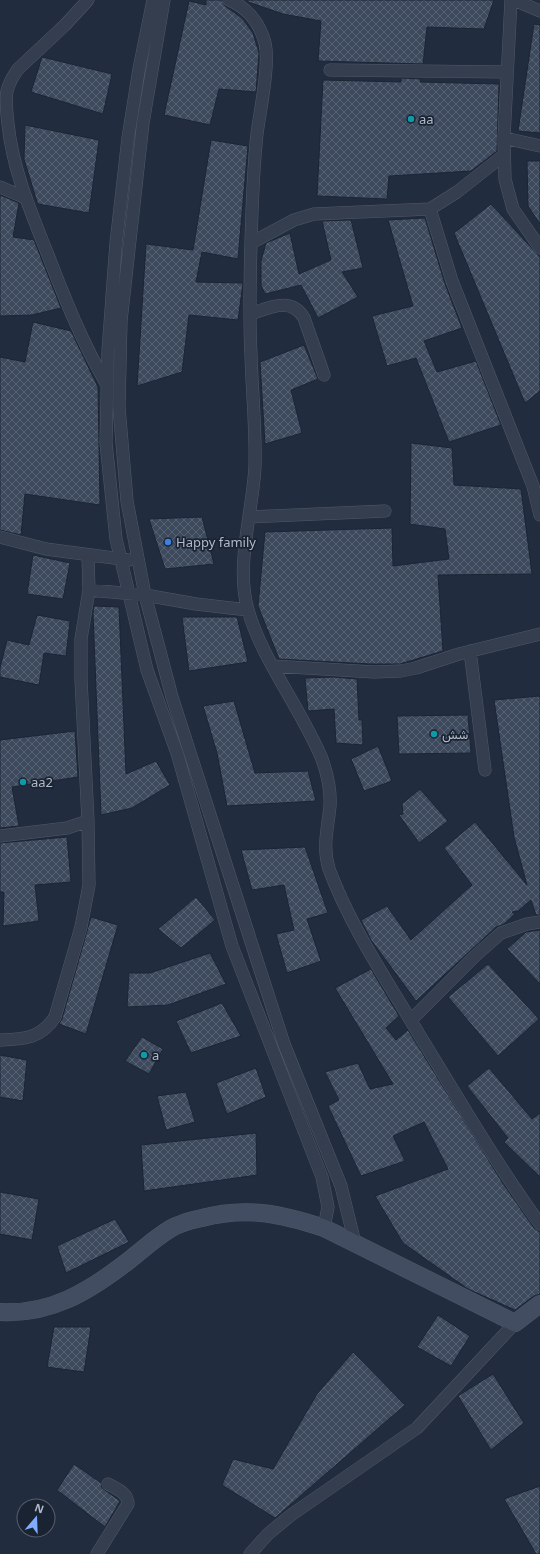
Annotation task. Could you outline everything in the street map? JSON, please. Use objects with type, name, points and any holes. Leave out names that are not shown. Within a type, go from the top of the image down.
[{"type":"street","points":[[88,0],[65,25],[18,69],[9,84],[7,99],[10,137],[15,166],[26,198],[75,321],[94,362],[106,383]]},
{"type":"street","points":[[153,0],[139,69],[127,145],[116,243],[106,383],[108,460],[116,539],[147,670],[177,753],[232,946],[320,1172],[328,1207],[324,1228]]},
{"type":"street","points":[[164,0],[143,123],[121,321],[119,407],[127,502],[138,561],[172,697],[253,952],[284,1044],[341,1186],[356,1243]]},
{"type":"street","points":[[229,0],[241,6],[255,20],[265,44],[265,66],[253,172],[250,314],[255,447],[254,484],[244,575],[248,610],[273,666],[317,745],[327,771],[330,805],[325,838],[326,857],[360,935],[382,974],[509,1181],[540,1224]]},
{"type":"street","points":[[511,0],[504,138],[505,179],[513,209],[540,248]]},
{"type":"street","points":[[514,0],[540,11]]},
{"type":"street","points":[[330,70],[507,72]]},
{"type":"street","points":[[504,138],[540,146]]},
{"type":"street","points":[[251,243],[294,220],[314,214],[430,209],[457,192],[504,155]]},
{"type":"street","points":[[0,187],[26,198]]},
{"type":"street","points":[[430,209],[450,275],[533,486],[540,515]]},
{"type":"street","points":[[250,314],[282,304],[298,310],[304,318],[324,375]]},
{"type":"street","points":[[108,460],[123,460]]},
{"type":"street","points":[[250,517],[385,511]]},
{"type":"street","points":[[0,537],[46,549],[88,556],[138,561]]},
{"type":"street","points":[[0,1040],[31,1037],[48,1027],[55,1017],[81,927],[89,884],[88,821],[81,679],[81,639],[89,590],[88,556]]},
{"type":"street","points":[[89,590],[146,595],[196,604],[248,610]]},
{"type":"street","points":[[273,666],[389,672],[416,668],[444,658],[540,634]]},
{"type":"street","points":[[470,651],[485,770]]},
{"type":"street","points":[[0,836],[67,828],[88,821]]},
{"type":"street","points":[[411,1020],[475,956],[501,933],[527,924],[540,922]]},
{"type":"street","points":[[0,1312],[28,1313],[56,1305],[72,1298],[103,1280],[171,1228],[191,1220],[237,1211],[291,1217],[324,1228],[515,1324]]},
{"type":"street","points":[[250,1554],[268,1534],[291,1515],[417,1428],[515,1324],[540,1304]]},
{"type":"street","points":[[97,1554],[128,1504],[128,1500],[125,1495],[108,1484]]},
{"type":"building","points":[[206,0],[222,0],[225,6],[242,18],[253,33],[259,53],[256,92],[219,89],[210,125],[164,115],[189,1],[206,5]]},
{"type":"building","points":[[248,0],[494,0],[484,29],[427,27],[423,64],[318,61],[321,21],[283,14],[248,2]]},
{"type":"building","points":[[534,24],[540,25],[540,133],[518,131]]},
{"type":"building","points":[[42,57],[112,74],[103,114],[31,92]]},
{"type":"building","name":"aa","points":[[401,78],[421,79],[420,82],[499,84],[497,151],[471,171],[389,176],[387,199],[317,196],[323,80],[401,82]]},
{"type":"building","points":[[25,125],[99,140],[89,213],[38,204],[24,159]]},
{"type":"building","points":[[211,140],[248,146],[238,259],[202,252],[196,282],[243,283],[238,320],[189,315],[182,372],[137,386],[146,244],[193,250]]},
{"type":"building","points":[[527,161],[540,161],[540,224],[528,206]]},
{"type":"building","points":[[0,195],[19,203],[13,237],[34,240],[61,308],[32,315],[0,316]]},
{"type":"building","points":[[491,204],[540,257],[540,391],[525,403],[454,233]]},
{"type":"building","points":[[425,218],[445,284],[462,328],[424,341],[437,372],[476,361],[501,425],[449,442],[416,358],[387,366],[372,316],[413,306],[388,220]]},
{"type":"building","points":[[351,220],[363,268],[342,272],[358,297],[318,318],[301,285],[265,294],[261,285],[261,261],[266,243],[290,233],[299,274],[331,260],[322,221]]},
{"type":"building","points":[[33,322],[71,331],[98,387],[100,505],[25,494],[21,535],[0,530],[0,357],[25,362]]},
{"type":"building","points":[[304,345],[318,379],[291,390],[302,433],[265,444],[260,362]]},
{"type":"building","points":[[411,443],[452,448],[454,485],[521,489],[532,574],[438,575],[443,651],[400,664],[279,659],[258,606],[265,532],[392,528],[393,566],[449,559],[445,529],[410,524]]},
{"type":"building","points":[[202,517],[214,564],[165,569],[149,519]]},
{"type":"building","points":[[33,555],[70,563],[63,599],[27,594]]},
{"type":"building","points":[[94,606],[119,607],[126,774],[156,761],[170,785],[132,808],[101,815],[93,613]]},
{"type":"building","points":[[37,615],[70,621],[66,656],[44,653],[39,685],[0,677],[0,668],[7,640],[29,645]]},
{"type":"building","points":[[182,617],[237,617],[248,662],[189,671]]},
{"type":"building","points":[[333,677],[357,679],[359,720],[362,720],[363,745],[336,743],[334,709],[308,711],[305,678]]},
{"type":"building","points":[[540,696],[540,915],[536,915],[531,900],[518,911],[512,912],[515,914],[504,924],[496,927],[416,1001],[371,940],[361,920],[387,906],[411,940],[472,885],[444,848],[475,822],[527,885],[514,837],[494,700]]},
{"type":"building","points":[[234,701],[255,773],[308,771],[316,801],[227,806],[217,753],[203,706]]},
{"type":"building","name":"شش","points":[[468,715],[471,753],[399,754],[397,716]]},
{"type":"building","name":"aa2","points":[[75,731],[78,777],[12,787],[19,826],[0,828],[0,740]]},
{"type":"building","points":[[378,746],[392,781],[364,791],[351,759]]},
{"type":"building","points":[[420,789],[448,821],[419,843],[399,815],[403,814],[402,804]]},
{"type":"building","points":[[67,837],[71,882],[35,885],[39,921],[3,926],[4,892],[0,892],[0,843]]},
{"type":"building","points":[[305,847],[328,913],[307,919],[321,961],[287,973],[276,934],[294,930],[284,885],[252,890],[241,850]]},
{"type":"building","points":[[196,897],[215,920],[181,948],[158,929]]},
{"type":"building","points":[[91,917],[118,925],[86,1034],[59,1024],[62,1019]]},
{"type":"building","points":[[540,930],[540,984],[507,949],[526,932]]},
{"type":"building","points":[[210,953],[226,984],[168,1005],[127,1007],[129,973],[150,973]]},
{"type":"building","points":[[488,964],[539,1019],[498,1056],[448,997]]},
{"type":"building","points":[[371,969],[399,1016],[386,1028],[396,1040],[408,1030],[502,1182],[534,1228],[540,1232],[540,1294],[534,1296],[515,1310],[468,1289],[403,1243],[375,1196],[448,1169],[424,1122],[393,1136],[405,1161],[361,1176],[328,1106],[339,1100],[325,1072],[358,1063],[370,1089],[393,1084],[335,988]]},
{"type":"building","points":[[222,1003],[241,1036],[191,1053],[176,1021]]},
{"type":"building","name":"a","points":[[142,1037],[163,1049],[149,1074],[125,1061]]},
{"type":"building","points":[[0,1055],[27,1060],[23,1101],[0,1097]]},
{"type":"building","points":[[256,1068],[266,1097],[227,1114],[216,1083]]},
{"type":"building","points":[[489,1068],[532,1119],[540,1113],[540,1177],[504,1142],[508,1138],[467,1086]]},
{"type":"building","points":[[186,1092],[195,1122],[166,1130],[157,1096]]},
{"type":"building","points":[[256,1133],[257,1175],[144,1191],[141,1145]]},
{"type":"building","points":[[0,1192],[39,1199],[32,1240],[0,1234]]},
{"type":"building","points":[[115,1219],[129,1242],[66,1273],[57,1246]]},
{"type":"building","points":[[438,1315],[470,1336],[451,1366],[417,1347]]},
{"type":"building","points":[[54,1327],[91,1327],[84,1372],[47,1367]]},
{"type":"building","points":[[353,1352],[405,1405],[275,1518],[222,1485],[233,1459],[273,1469],[317,1394]]},
{"type":"building","points":[[493,1374],[524,1423],[491,1450],[458,1396]]},
{"type":"building","points":[[74,1464],[101,1483],[102,1488],[120,1501],[105,1527],[57,1490]]},
{"type":"building","points":[[540,1486],[540,1554],[536,1554],[504,1499]]},
{"type":"place","name":"aa","points":[[411,119]]},
{"type":"place","name":"Happy family","points":[[168,542]]},
{"type":"place","name":"شش","points":[[434,734]]},
{"type":"place","name":"aa2","points":[[23,782]]},
{"type":"place","name":"a","points":[[144,1055]]}]
